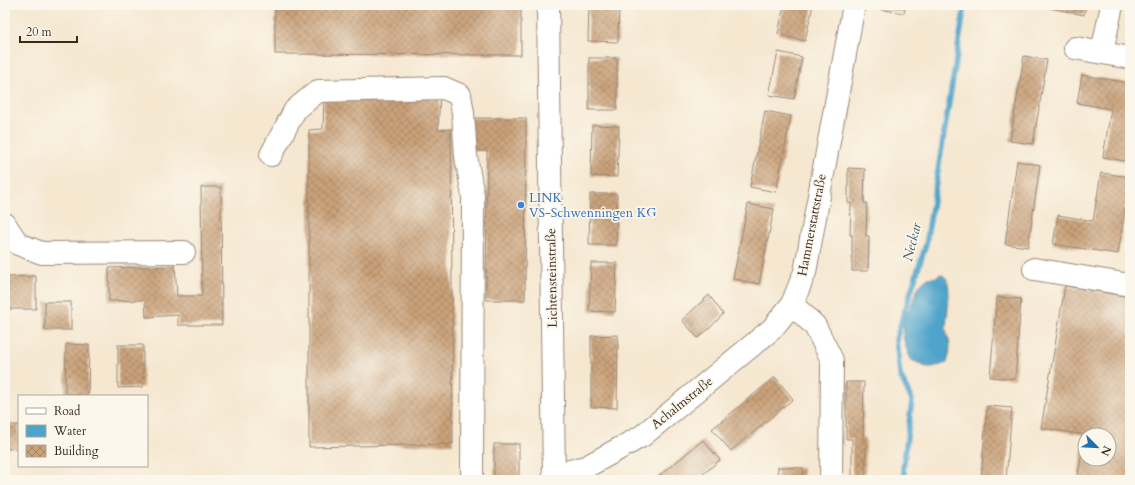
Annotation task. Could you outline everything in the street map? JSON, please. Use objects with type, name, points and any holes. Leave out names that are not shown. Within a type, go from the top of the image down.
[{"type":"street","name":"Lichtensteinstraße","points":[[548,5],[554,477]]},
{"type":"street","name":"Hammerstattstraße","points":[[792,304],[805,272],[854,5]]},
{"type":"street","points":[[1102,52],[1112,5]]},
{"type":"street","points":[[1075,48],[1130,58]]},
{"type":"street","points":[[271,155],[294,110],[318,91],[444,88],[460,95],[463,113],[466,156],[473,196],[472,480]]},
{"type":"street","points":[[5,224],[18,244],[42,253],[184,252]]},
{"type":"street","points":[[1034,269],[1130,285]]},
{"type":"street","name":"Achalmstraße","points":[[554,477],[586,467],[642,436],[772,329],[792,304]]},
{"type":"street","points":[[792,304],[816,326],[832,360],[831,480]]},
{"type":"water","points":[[941,274],[946,278],[949,288],[946,331],[950,344],[950,352],[947,363],[927,367],[911,360],[903,336],[904,322],[919,286],[928,278],[934,278]]},
{"type":"building","points":[[275,5],[521,5],[521,55],[275,54]]},
{"type":"building","points":[[589,5],[619,5],[618,42],[588,41]]},
{"type":"building","points":[[784,5],[813,5],[805,41],[778,34]]},
{"type":"building","points":[[877,5],[906,5],[904,13],[877,9]]},
{"type":"building","points":[[1036,5],[1086,5],[1084,15]]},
{"type":"building","points":[[778,52],[802,57],[794,99],[769,95]]},
{"type":"building","points":[[1024,56],[1047,60],[1033,144],[1010,141]]},
{"type":"building","points":[[589,58],[617,58],[617,110],[589,110]]},
{"type":"building","points":[[1082,75],[1130,83],[1130,162],[1103,157],[1111,109],[1077,103]]},
{"type":"building","points":[[440,93],[438,130],[451,129],[453,444],[309,447],[309,130],[323,129],[324,95]]},
{"type":"building","points":[[765,111],[791,116],[776,192],[750,187]]},
{"type":"building","points":[[468,118],[526,118],[525,300],[486,300],[487,151],[467,151]]},
{"type":"building","points":[[592,125],[619,126],[617,177],[591,176]]},
{"type":"building","points":[[1017,161],[1040,165],[1028,247],[1005,244]]},
{"type":"building","points":[[848,168],[865,169],[864,203],[867,203],[866,236],[869,236],[868,271],[852,271],[852,235],[850,235],[851,203],[848,203]]},
{"type":"building","points":[[1101,173],[1130,177],[1118,254],[1053,244],[1058,215],[1093,221]]},
{"type":"building","points":[[201,187],[221,187],[222,325],[178,325],[178,315],[146,317],[145,300],[109,301],[109,268],[175,266],[177,296],[202,296]]},
{"type":"building","points":[[590,194],[617,194],[616,245],[589,245]]},
{"type":"building","points":[[748,204],[774,209],[759,284],[733,279]]},
{"type":"building","points":[[591,263],[617,263],[615,312],[589,311]]},
{"type":"building","points":[[36,276],[36,309],[8,309],[8,277]]},
{"type":"building","points":[[1065,286],[1130,297],[1130,480],[1077,480],[1079,467],[1117,467],[1117,427],[1077,427],[1077,434],[1041,428]]},
{"type":"building","points":[[709,295],[723,314],[698,338],[682,320]]},
{"type":"building","points":[[997,297],[1021,299],[1015,379],[990,377]]},
{"type":"building","points":[[45,302],[71,302],[71,330],[45,330]]},
{"type":"building","points":[[618,335],[617,408],[591,407],[591,336]]},
{"type":"building","points":[[66,344],[89,345],[88,395],[65,394]]},
{"type":"building","points":[[118,345],[143,345],[143,387],[118,388]]},
{"type":"building","points":[[775,377],[793,399],[731,451],[712,429]]},
{"type":"building","points":[[846,382],[864,382],[863,439],[866,439],[865,480],[852,480],[852,439],[846,439]]},
{"type":"building","points":[[987,406],[1012,408],[1006,480],[981,480]]},
{"type":"building","points":[[5,425],[18,425],[18,448],[5,449]]},
{"type":"building","points":[[703,440],[720,460],[696,480],[654,480]]},
{"type":"building","points":[[494,444],[519,444],[519,478],[494,478]]},
{"type":"building","points":[[778,467],[803,468],[803,480],[777,480]]},
{"type":"waterway","name":"Neckar","points":[[906,480],[903,469],[912,400],[900,375],[896,339],[926,244],[965,5]]},
{"type":"place","name":"LINK VS-Schwenningen KG","points":[[521,205]]}]
